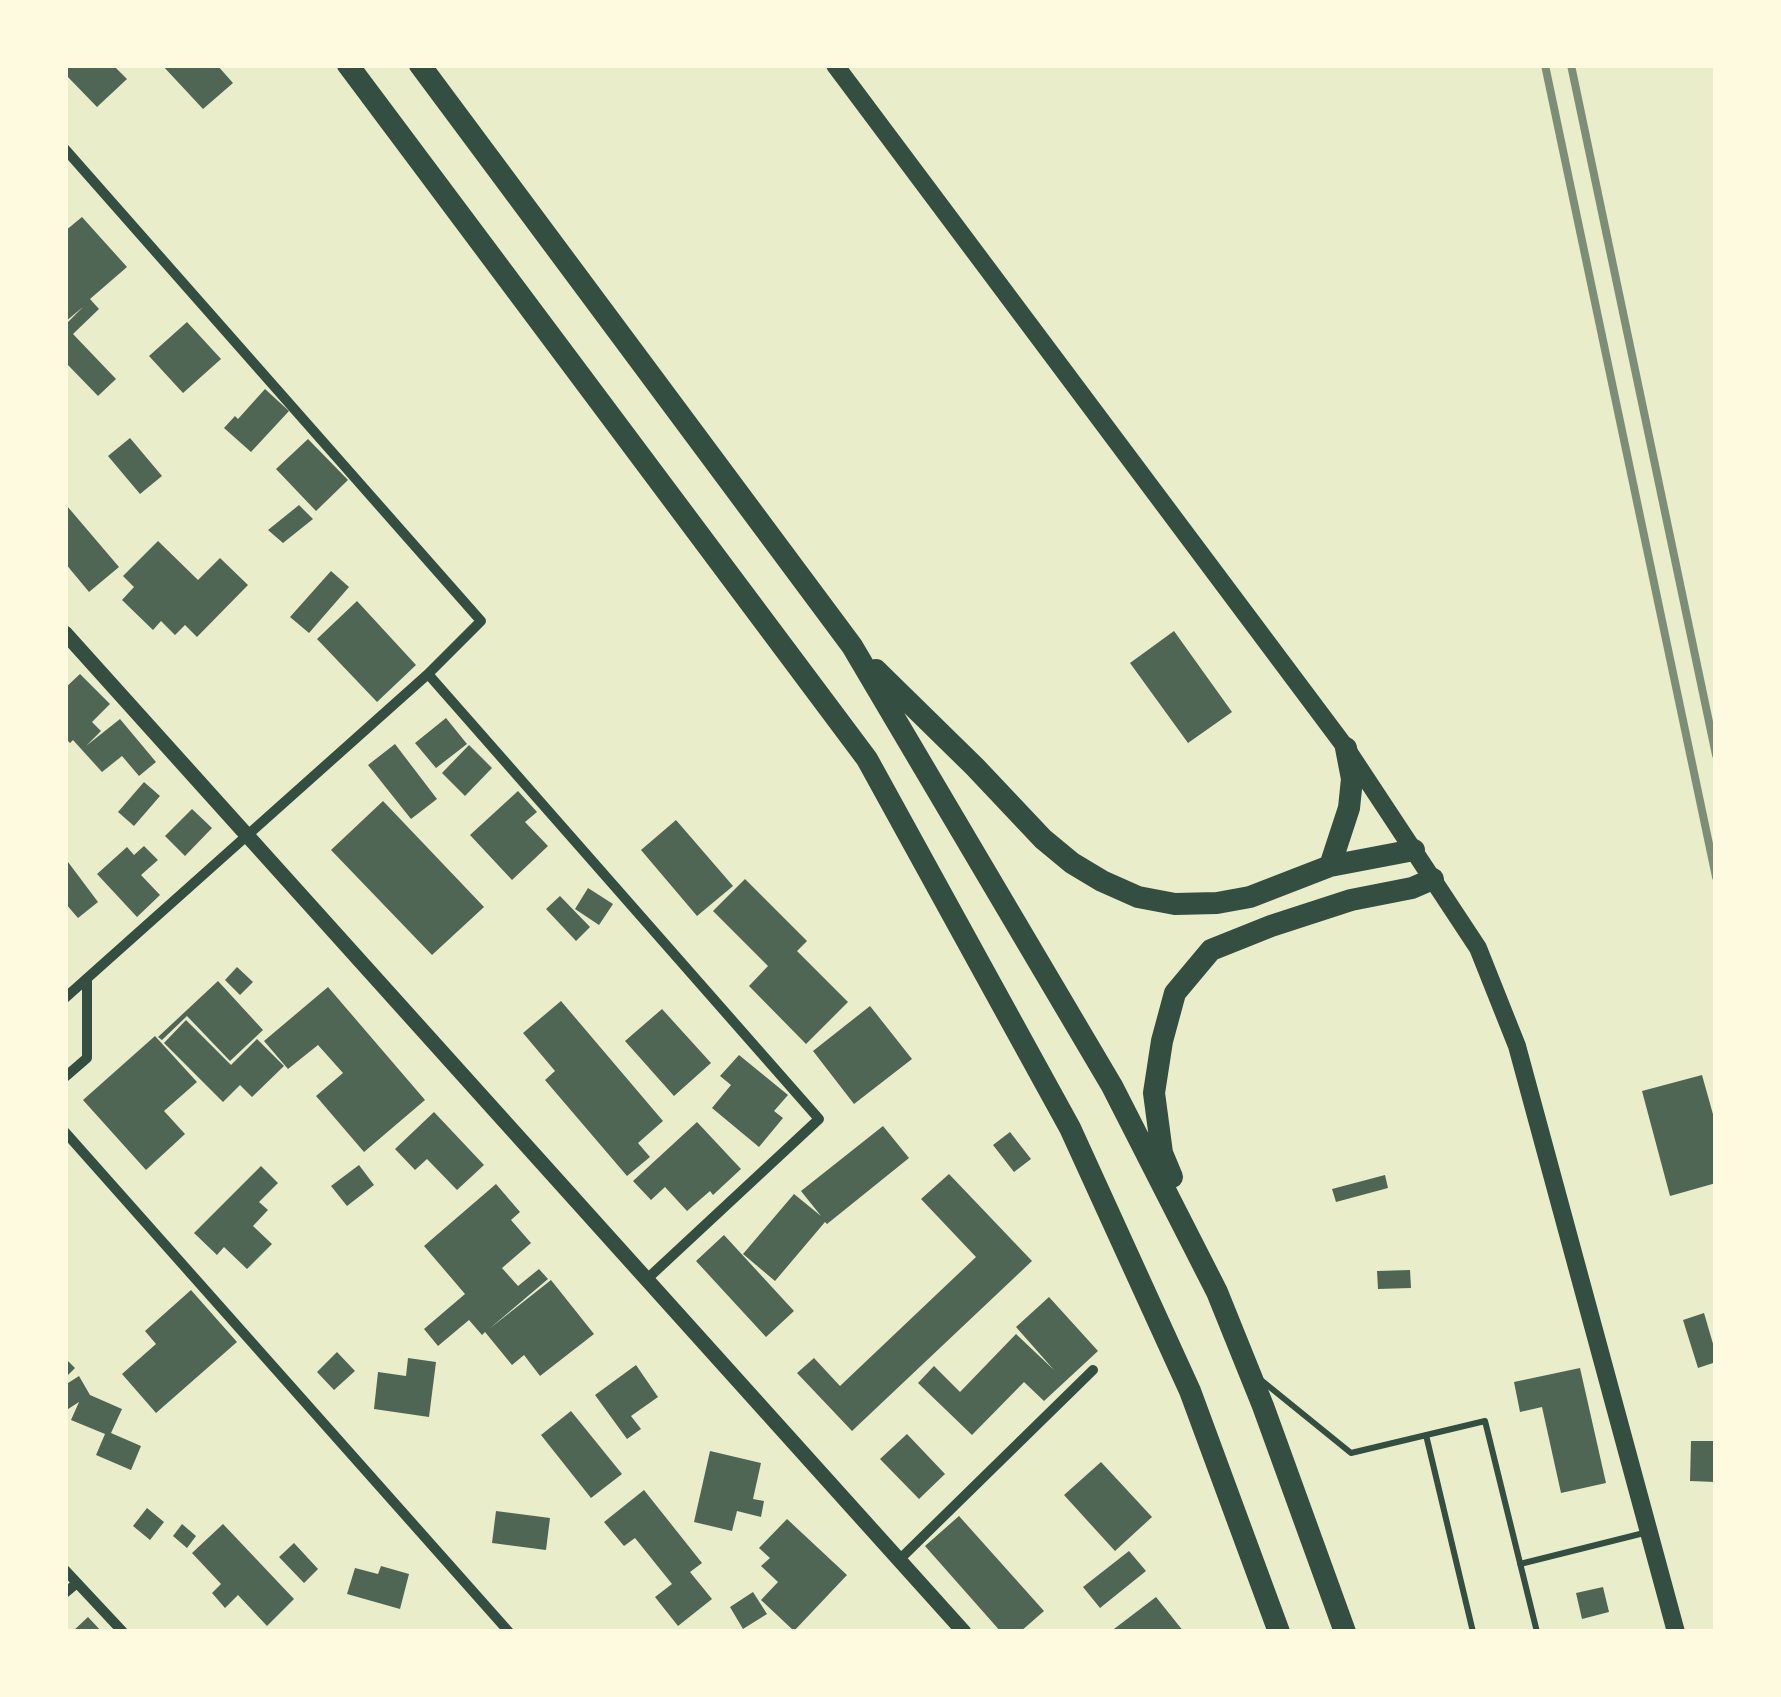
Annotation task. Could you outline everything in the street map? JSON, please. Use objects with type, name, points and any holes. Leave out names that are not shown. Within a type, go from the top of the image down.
[{"type":"highway","points":[[348,65],[867,759],[1078,1146],[1190,1390],[1279,1632]]},
{"type":"highway","points":[[420,65],[852,646],[1112,1086],[1217,1292]]},
{"type":"highway","points":[[852,646],[975,766],[1043,839],[1072,863],[1138,896],[1175,904],[1216,903],[1250,896],[1330,866],[1414,850]]},
{"type":"highway","points":[[1330,866],[1349,808],[1352,779],[1346,748]]},
{"type":"highway","points":[[1345,1632],[1248,1369],[1162,1154],[1154,1093],[1175,993],[1211,950],[1352,900],[1412,888],[1434,879]]},
{"type":"main road","points":[[835,65],[1346,748],[1478,948],[1516,1046],[1676,1632]]},
{"type":"street","points":[[65,149],[481,621],[428,674],[65,998]]},
{"type":"street","points":[[65,633],[964,1632]]},
{"type":"street","points":[[428,674],[819,1119],[647,1279]]},
{"type":"street","points":[[65,1078],[87,1058],[87,979]]},
{"type":"street","points":[[65,1132],[509,1632]]},
{"type":"street","points":[[899,1560],[1093,1370]]},
{"type":"street","points":[[65,1570],[123,1632]]},
{"type":"street","points":[[65,1593],[77,1583]]},
{"type":"lane","points":[[1248,1369],[1351,1453],[1485,1422],[1538,1632]]},
{"type":"lane","points":[[1426,1435],[1473,1632]]},
{"type":"lane","points":[[1520,1564],[1649,1532]]},
{"type":"building","points":[[67,65],[113,65],[127,79],[97,107],[65,74]]},
{"type":"building","points":[[162,65],[217,65],[233,83],[203,109]]},
{"type":"building","points":[[82,217],[127,267],[90,299],[99,309],[73,334],[116,379],[98,396],[68,365],[65,367],[65,325],[83,307],[65,322],[65,231]]},
{"type":"building","points":[[187,322],[221,359],[183,393],[149,356]]},
{"type":"building","points":[[265,389],[289,411],[251,452],[224,428],[235,416],[238,419]]},
{"type":"building","points":[[130,438],[162,476],[140,494],[108,456]]},
{"type":"building","points":[[308,439],[348,480],[316,511],[276,469]]},
{"type":"building","points":[[299,505],[313,519],[283,543],[268,530]]},
{"type":"building","points":[[67,506],[119,567],[89,592],[65,563]]},
{"type":"building","points":[[158,541],[198,580],[220,558],[248,585],[197,637],[185,625],[175,635],[161,621],[153,630],[122,600],[134,587],[123,576]]},
{"type":"building","points":[[331,571],[349,587],[309,633],[290,617]]},
{"type":"building","points":[[357,601],[416,665],[377,702],[317,639]]},
{"type":"building","points":[[1174,631],[1232,712],[1188,743],[1130,663]]},
{"type":"building","points":[[80,674],[110,704],[92,722],[101,731],[86,746],[120,719],[156,762],[139,776],[122,756],[102,772],[73,740],[70,743],[65,738],[65,688]]},
{"type":"building","points":[[446,718],[467,744],[436,768],[415,743]]},
{"type":"building","points":[[395,744],[437,799],[411,819],[368,765]]},
{"type":"building","points":[[469,745],[492,768],[465,796],[442,773]]},
{"type":"building","points":[[144,782],[160,796],[134,826],[118,812]]},
{"type":"building","points":[[518,791],[537,812],[525,822],[548,846],[512,880],[470,835]]},
{"type":"building","points":[[383,801],[484,907],[432,955],[331,850]]},
{"type":"building","points":[[192,809],[212,828],[185,856],[165,836]]},
{"type":"building","points":[[676,820],[733,886],[697,916],[641,850]]},
{"type":"building","points":[[144,846],[158,860],[141,875],[160,895],[137,917],[97,874],[127,847],[134,855]]},
{"type":"building","points":[[65,858],[98,902],[78,918],[65,903]]},
{"type":"building","points":[[745,879],[807,941],[797,951],[848,1002],[806,1044],[749,986],[768,966],[713,911]]},
{"type":"building","points":[[588,888],[613,904],[599,925],[575,909]]},
{"type":"building","points":[[560,896],[590,927],[576,941],[546,909]]},
{"type":"building","points":[[237,967],[253,982],[240,995],[225,980]]},
{"type":"building","points":[[218,981],[263,1030],[230,1061],[187,1016],[162,1040],[158,1037]]},
{"type":"building","points":[[328,987],[425,1100],[364,1152],[316,1096],[343,1073],[318,1045],[288,1069],[264,1041]]},
{"type":"building","points":[[561,1001],[663,1121],[638,1143],[650,1157],[627,1176],[545,1080],[555,1071],[523,1033]]},
{"type":"building","points":[[870,1006],[912,1059],[854,1104],[813,1051]]},
{"type":"building","points":[[662,1009],[711,1063],[674,1096],[625,1041]]},
{"type":"building","points":[[186,1020],[231,1065],[257,1039],[284,1066],[252,1097],[240,1085],[223,1102],[164,1043]]},
{"type":"building","points":[[155,1036],[197,1082],[164,1111],[185,1134],[146,1170],[83,1100]]},
{"type":"building","points":[[739,1055],[788,1095],[774,1111],[783,1118],[759,1147],[712,1108],[731,1085],[720,1076]]},
{"type":"building","points":[[1702,1075],[1716,1125],[1716,1183],[1670,1196],[1642,1091]]},
{"type":"building","points":[[434,1112],[484,1165],[457,1190],[427,1159],[415,1170],[395,1149]]},
{"type":"building","points":[[697,1122],[741,1169],[713,1195],[710,1191],[687,1211],[665,1187],[651,1200],[633,1181]]},
{"type":"building","points":[[883,1126],[909,1158],[825,1222],[775,1281],[743,1254],[794,1194],[821,1216],[801,1191]]},
{"type":"building","points":[[1010,1132],[1031,1159],[1014,1172],[993,1145]]},
{"type":"building","points":[[359,1165],[374,1185],[347,1206],[331,1186]]},
{"type":"building","points":[[261,1166],[278,1183],[259,1202],[268,1210],[253,1226],[272,1244],[247,1269],[224,1247],[217,1255],[194,1233]]},
{"type":"building","points":[[949,1174],[1032,1261],[852,1431],[797,1373],[814,1358],[840,1386],[976,1257],[921,1199]]},
{"type":"building","points":[[1385,1175],[1388,1188],[1336,1202],[1332,1189]]},
{"type":"building","points":[[496,1184],[520,1212],[511,1220],[531,1243],[502,1268],[518,1286],[539,1269],[548,1279],[489,1329],[551,1280],[594,1334],[540,1376],[524,1355],[512,1365],[485,1332],[482,1335],[469,1320],[438,1346],[424,1329],[465,1294],[424,1246]]},
{"type":"building","points":[[724,1235],[794,1311],[766,1337],[696,1261]]},
{"type":"building","points":[[1410,1270],[1411,1288],[1378,1289],[1377,1271]]},
{"type":"building","points":[[191,1290],[237,1342],[156,1413],[122,1374],[156,1344],[145,1331]]},
{"type":"building","points":[[1049,1297],[1098,1351],[1044,1401],[1024,1382],[972,1435],[918,1383],[934,1366],[960,1392],[1016,1334],[1054,1370],[1016,1327]]},
{"type":"building","points":[[1704,1313],[1716,1362],[1698,1368],[1683,1320]]},
{"type":"building","points":[[337,1352],[355,1371],[334,1390],[317,1372]]},
{"type":"building","points":[[65,1358],[75,1368],[65,1378]]},
{"type":"building","points":[[408,1358],[436,1362],[429,1417],[374,1409],[378,1372],[406,1376]]},
{"type":"building","points":[[636,1365],[658,1397],[631,1416],[641,1429],[627,1439],[595,1395]]},
{"type":"building","points":[[1580,1368],[1606,1483],[1561,1493],[1542,1407],[1520,1412],[1514,1382]]},
{"type":"building","points":[[79,1376],[90,1395],[122,1409],[111,1433],[141,1446],[131,1470],[96,1455],[105,1434],[71,1420],[79,1402],[65,1411],[65,1385]]},
{"type":"building","points":[[571,1411],[622,1474],[591,1498],[541,1435]]},
{"type":"building","points":[[907,1434],[945,1474],[919,1499],[880,1459]]},
{"type":"building","points":[[1691,1441],[1716,1441],[1716,1482],[1690,1481]]},
{"type":"building","points":[[710,1451],[761,1463],[753,1499],[764,1501],[761,1517],[737,1511],[732,1531],[694,1522]]},
{"type":"building","points":[[1101,1462],[1152,1517],[1115,1551],[1064,1495]]},
{"type":"building","points":[[644,1490],[702,1563],[690,1572],[712,1599],[678,1626],[655,1597],[672,1584],[635,1538],[624,1546],[604,1522]]},
{"type":"building","points":[[147,1508],[164,1522],[150,1540],[133,1526]]},
{"type":"building","points":[[496,1511],[550,1518],[546,1550],[492,1543]]},
{"type":"building","points":[[959,1516],[1044,1611],[1020,1632],[1001,1632],[925,1546]]},
{"type":"building","points":[[787,1519],[847,1575],[794,1631],[761,1600],[778,1582],[761,1566],[770,1558],[759,1548]]},
{"type":"building","points":[[182,1524],[196,1536],[187,1548],[173,1536]]},
{"type":"building","points":[[223,1524],[294,1599],[267,1626],[238,1595],[225,1608],[212,1593],[221,1584],[192,1553]]},
{"type":"building","points":[[294,1543],[318,1569],[304,1583],[279,1557]]},
{"type":"building","points":[[1129,1551],[1146,1571],[1100,1608],[1083,1587]]},
{"type":"building","points":[[381,1566],[409,1574],[400,1609],[347,1594],[355,1568],[378,1574]]},
{"type":"building","points":[[1603,1587],[1609,1612],[1582,1619],[1576,1593]]},
{"type":"building","points":[[753,1592],[767,1614],[743,1629],[730,1607]]},
{"type":"building","points":[[1156,1597],[1184,1632],[1110,1632]]},
{"type":"building","points":[[88,1617],[102,1632],[72,1632]]},
{"type":"railway","points":[[1545,65],[1716,877]]},
{"type":"railway","points":[[1571,65],[1716,755]]}]
